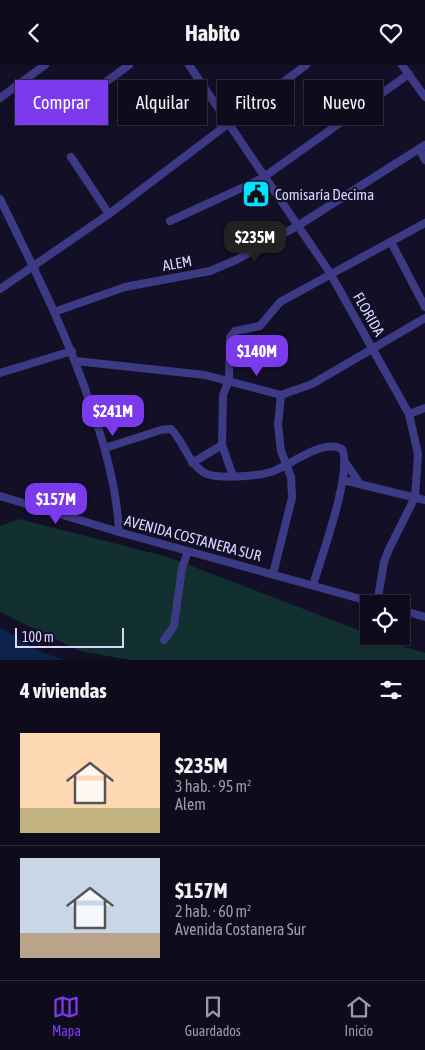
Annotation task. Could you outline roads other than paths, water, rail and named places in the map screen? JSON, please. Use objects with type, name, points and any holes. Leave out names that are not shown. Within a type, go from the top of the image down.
[{"type":"street","points":[[0,99],[45,65]]},
{"type":"street","points":[[108,80],[129,65]]},
{"type":"street","name":"FLORIDA","points":[[189,65],[217,106]]},
{"type":"street","points":[[286,80],[306,65]]},
{"type":"street","points":[[402,65],[425,97]]},
{"type":"street","points":[[170,221],[215,202],[265,175],[409,74]]},
{"type":"street","points":[[1,287],[34,267],[109,214],[226,125]]},
{"type":"street","name":"FLORIDA","points":[[230,125],[330,273],[409,413],[418,454],[415,497],[386,555],[379,595]]},
{"type":"street","points":[[422,147],[425,160]]},
{"type":"street","name":"ALEM","points":[[54,312],[125,287],[210,271],[236,261],[298,225],[422,147]]},
{"type":"street","points":[[71,157],[109,214]]},
{"type":"street","points":[[0,199],[34,267],[76,361],[105,448],[114,487],[119,532]]},
{"type":"street","points":[[233,476],[222,445],[223,395],[229,380],[230,337],[235,331],[260,326],[280,302],[330,273],[391,243],[425,223]]},
{"type":"street","points":[[391,243],[425,307]]},
{"type":"street","points":[[76,361],[205,375],[281,395],[312,385],[425,318]]},
{"type":"street","points":[[0,373],[72,351]]},
{"type":"street","points":[[273,574],[292,498],[291,477],[281,451],[278,425],[281,395]]},
{"type":"street","points":[[409,413],[425,408]]},
{"type":"street","points":[[105,448],[161,430],[171,429],[176,434],[192,463],[204,474],[214,477],[271,472],[304,454],[332,446],[342,449],[345,462],[343,480],[313,585]]},
{"type":"street","points":[[192,463],[222,445]]},
{"type":"street","points":[[345,462],[360,484]]},
{"type":"street","points":[[343,480],[425,500]]},
{"type":"street","name":"AVENIDA COSTANERA SUR","points":[[0,496],[119,532],[360,598]]},
{"type":"street","points":[[164,640],[174,626],[182,568],[188,551]]},
{"type":"street","points":[[410,613],[425,617]]},
{"type":"water","points":[[0,627],[39,651],[64,660],[0,660]]},
{"type":"place","name":"Comisaría Decima","points":[[256,194]]}]
